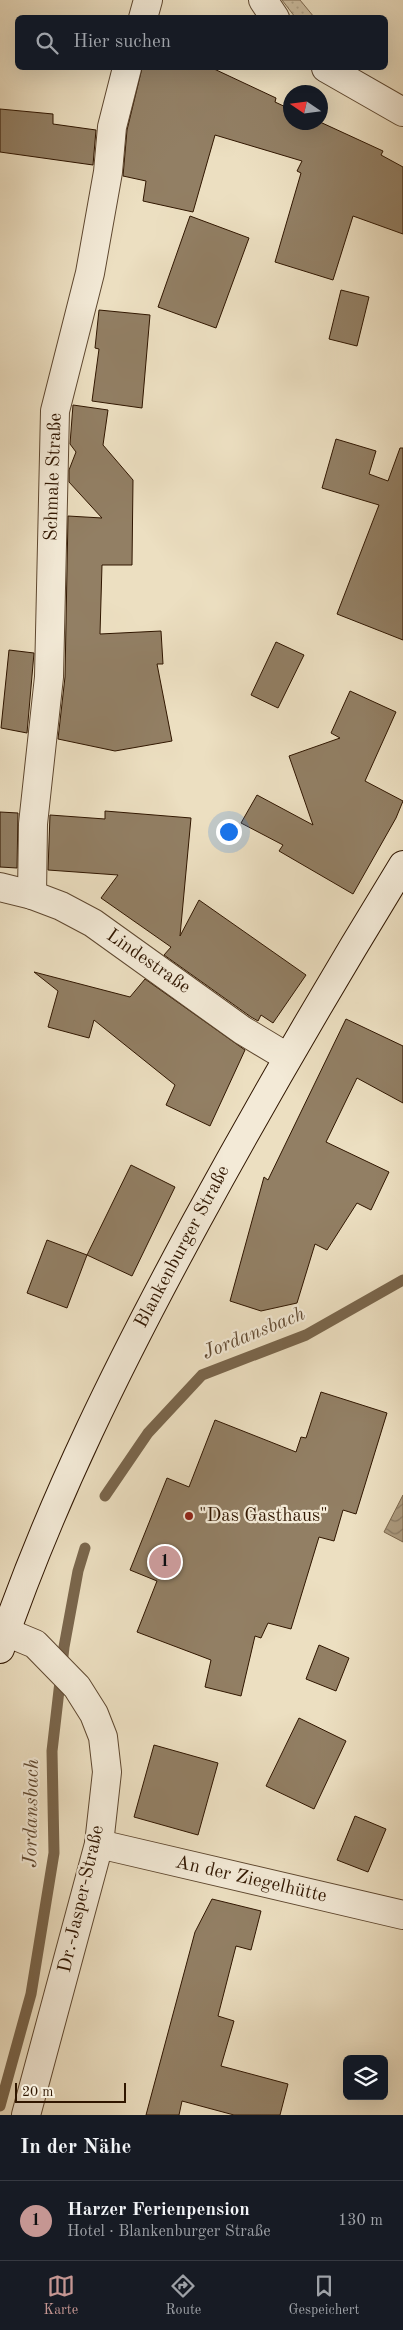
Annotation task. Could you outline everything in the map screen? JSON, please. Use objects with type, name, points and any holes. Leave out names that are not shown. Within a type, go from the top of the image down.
[{"type":"street","points":[[143,15],[148,0]]},
{"type":"street","points":[[262,0],[273,15]]},
{"type":"street","name":"Schmale Straße","points":[[32,894],[33,824],[49,678],[55,411],[63,370],[79,320],[90,273],[108,172],[112,127],[126,70]]},
{"type":"street","points":[[330,70],[403,112]]},
{"type":"street","name":"Blankenburger Straße","points":[[3,1641],[51,1514],[122,1362],[287,1056],[403,864]]},
{"type":"street","name":"Lindestraße","points":[[0,887],[32,894],[61,906],[93,923],[242,1030],[287,1056]]},
{"type":"street","name":"Dr.-Jasper-Straße","points":[[3,1641],[35,1644],[78,1687],[94,1714],[103,1737],[107,1772],[99,1844],[26,2115]]},
{"type":"street","name":"An der Ziegelhütte","points":[[99,1844],[403,1915]]},
{"type":"shaded area","points":[[282,0],[300,0],[312,15],[293,15]]},
{"type":"water","points":[[403,1495],[403,1542],[384,1532]]},
{"type":"building","points":[[142,70],[216,70],[276,98],[275,102],[283,106],[283,130],[328,130],[328,126],[383,151],[381,155],[403,167],[403,234],[353,216],[333,280],[275,262],[301,173],[297,171],[302,161],[215,135],[193,212],[143,201],[146,181],[123,176],[127,130]]},
{"type":"building","points":[[0,109],[53,114],[53,124],[96,130],[93,165],[0,152]]},
{"type":"building","points":[[190,216],[249,238],[216,328],[158,307]]},
{"type":"building","points":[[341,290],[369,297],[357,346],[329,339]]},
{"type":"building","points":[[99,310],[150,315],[142,408],[92,401],[99,349],[95,348]]},
{"type":"building","points":[[73,405],[108,410],[103,445],[133,480],[132,565],[102,565],[100,634],[161,631],[163,664],[157,664],[172,741],[115,751],[58,739],[65,677],[68,516],[102,518],[69,482],[69,470],[76,452],[70,444]]},
{"type":"building","points":[[336,439],[376,451],[369,474],[388,481],[400,448],[403,448],[403,640],[337,614],[379,505],[322,488]]},
{"type":"building","points":[[276,642],[304,655],[278,708],[251,695]]},
{"type":"building","points":[[9,650],[34,653],[27,733],[1,728]]},
{"type":"building","points":[[350,691],[396,712],[365,781],[403,801],[396,818],[353,894],[279,851],[283,845],[241,823],[257,795],[313,825],[289,756],[340,738],[331,733]]},
{"type":"building","points":[[105,811],[191,818],[180,936],[199,900],[306,975],[273,1023],[261,1015],[258,1021],[251,1017],[164,955],[171,947],[101,898],[118,875],[48,870],[50,815],[105,819]]},
{"type":"building","points":[[0,812],[18,813],[17,868],[0,867]]},
{"type":"building","points":[[34,972],[130,997],[145,979],[245,1050],[210,1126],[166,1105],[175,1085],[94,1020],[89,1038],[48,1027],[58,991]]},
{"type":"building","points":[[346,1019],[403,1046],[403,1103],[357,1078],[326,1142],[389,1172],[371,1210],[357,1203],[327,1250],[315,1244],[297,1303],[261,1311],[230,1301],[264,1177],[268,1180]]},
{"type":"building","points":[[131,1165],[175,1187],[132,1276],[87,1255]]},
{"type":"building","points":[[47,1240],[87,1255],[67,1308],[27,1293]]},
{"type":"building","points":[[321,1392],[387,1413],[356,1514],[343,1510],[334,1541],[319,1537],[291,1629],[268,1623],[261,1638],[255,1636],[241,1696],[205,1687],[211,1660],[137,1632],[157,1581],[130,1570],[167,1478],[189,1487],[215,1420],[296,1452],[301,1437],[306,1438]]},
{"type":"building","points":[[319,1645],[349,1658],[336,1691],[306,1679]]},
{"type":"building","points":[[299,1718],[346,1741],[314,1809],[266,1786]]},
{"type":"building","points":[[154,1745],[218,1763],[198,1835],[134,1817]]},
{"type":"building","points":[[355,1816],[386,1829],[368,1872],[337,1860]]},
{"type":"building","points":[[212,1899],[261,1911],[251,1950],[236,1946],[218,2016],[234,2021],[221,2066],[288,2084],[280,2115],[234,2115],[182,2101],[179,2115],[146,2115],[195,1932]]},
{"type":"waterway","name":"Jordansbach","points":[[105,1496],[148,1433],[202,1375],[306,1335],[403,1280]]},
{"type":"waterway","name":"Jordansbach","points":[[0,2106],[31,1994],[54,1853],[52,1751],[64,1647],[78,1571],[85,1548]]},
{"type":"place","name":"\"Das Gasthaus\"","points":[[189,1516]]},
{"type":"place","name":"Harzer Ferienpension","points":[[165,1562]]}]
